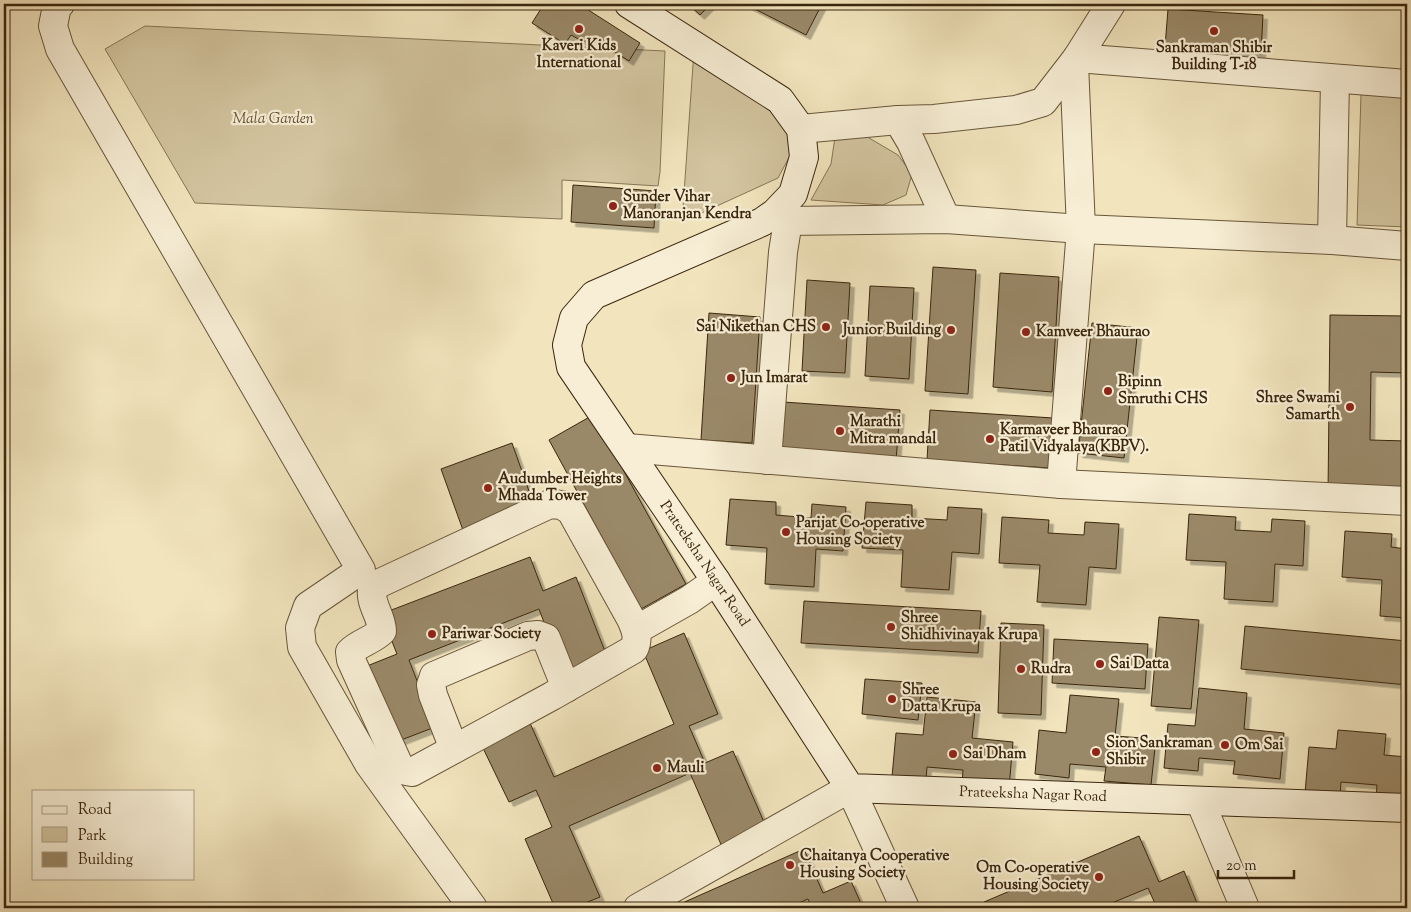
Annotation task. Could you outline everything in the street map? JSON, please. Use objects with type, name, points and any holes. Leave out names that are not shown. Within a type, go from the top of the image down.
[{"type":"street","points":[[60,4],[53,26],[60,49],[361,570],[308,606],[300,628],[302,647],[369,764],[473,908]]},
{"type":"street","name":"Prateeksha Nagar Road","points":[[629,4],[780,100],[801,129],[804,157],[793,194],[781,217],[762,222],[594,295],[574,318],[567,345],[571,367],[716,581],[850,788],[1407,808]]},
{"type":"street","points":[[801,129],[898,120],[996,114],[1043,102],[1075,60],[1111,4]]},
{"type":"street","points":[[1075,60],[1407,84]]},
{"type":"street","points":[[1060,484],[1081,229],[1075,60]]},
{"type":"street","points":[[1332,240],[1335,78]]},
{"type":"street","points":[[898,120],[911,142],[946,219]]},
{"type":"street","points":[[767,460],[783,252],[781,217],[946,219],[1081,229],[1332,240],[1407,246]]},
{"type":"street","points":[[626,448],[1060,484],[1407,501]]},
{"type":"street","points":[[550,504],[562,505],[571,512],[631,619],[636,630],[637,642],[634,650],[566,688],[412,772],[401,770],[351,660],[350,652],[382,632],[382,624],[371,596],[372,590],[380,583],[550,504]]},
{"type":"street","points":[[636,630],[689,600],[716,581]]},
{"type":"street","points":[[454,749],[433,695],[431,685],[434,676],[528,636],[538,635],[546,638],[566,688]]},
{"type":"street","points":[[638,908],[850,788],[905,908]]},
{"type":"street","points":[[1200,801],[1245,908]]},
{"type":"green space","name":"Mala Garden","points":[[145,26],[665,51],[658,186],[562,180],[562,219],[195,203],[105,49]]},
{"type":"green space","points":[[695,36],[786,100],[793,150],[778,178],[682,222]]},
{"type":"green space","points":[[1361,94],[1407,97],[1407,227],[1357,225]]},
{"type":"green space","points":[[830,115],[898,155],[912,174],[906,195],[883,205],[811,200],[831,164],[835,137]]},
{"type":"building","name":"Kaveri Kids International","points":[[544,4],[579,4],[640,43],[629,61],[589,35],[584,42],[571,35],[565,44],[532,23]]},
{"type":"building","points":[[688,4],[711,4],[700,15]]},
{"type":"building","points":[[745,4],[822,4],[806,35]]},
{"type":"building","name":"Sankraman Shibir Building T-18","points":[[1168,9],[1263,15],[1261,54],[1165,47]]},
{"type":"building","name":"Sunder Vihar Manoranjan Kendra","points":[[573,185],[656,191],[654,228],[571,222]]},
{"type":"building","name":"Junior Building","points":[[933,267],[976,270],[968,394],[925,391]]},
{"type":"building","name":"Kamveer Bhaurao","points":[[1000,273],[1059,277],[1052,392],[993,387]]},
{"type":"building","name":"Sai Nikethan CHS","points":[[807,280],[850,283],[845,373],[802,371]]},
{"type":"building","points":[[870,286],[914,288],[909,379],[865,376]]},
{"type":"building","name":"Jun Imarat","points":[[709,313],[760,317],[752,443],[701,440]]},
{"type":"building","name":"Shree Swami Samarth","points":[[1330,315],[1407,316],[1407,373],[1371,372],[1370,440],[1407,441],[1407,494],[1328,493]]},
{"type":"building","name":"Bipinn Smruthi CHS","points":[[1092,323],[1138,328],[1124,458],[1078,453]]},
{"type":"building","name":"Marathi Mitra mandal","points":[[783,402],[900,410],[896,461],[780,453]]},
{"type":"building","name":"Karmaveer Bhaurao Patil Vidyalaya(KBPV).","points":[[930,410],[1053,418],[1050,468],[927,460]]},
{"type":"building","points":[[593,415],[686,584],[641,609],[549,440]]},
{"type":"building","name":"Audumber Heights Mhada Tower","points":[[512,443],[535,508],[464,533],[441,469]]},
{"type":"building","name":"Parijat Co-operative Housing Society","points":[[730,499],[776,502],[776,515],[811,518],[812,504],[846,507],[843,551],[816,549],[814,587],[765,584],[767,548],[726,545]]},
{"type":"building","points":[[866,502],[912,505],[912,518],[947,520],[948,507],[982,509],[979,554],[952,552],[949,590],[901,587],[903,550],[862,548]]},
{"type":"building","points":[[1189,514],[1236,517],[1235,530],[1271,532],[1272,519],[1305,521],[1303,566],[1275,564],[1273,602],[1224,599],[1226,562],[1186,560]]},
{"type":"building","points":[[1002,517],[1049,520],[1048,533],[1084,535],[1085,522],[1119,524],[1116,569],[1089,567],[1086,605],[1037,602],[1040,565],[999,563]]},
{"type":"building","points":[[1345,531],[1392,534],[1391,547],[1407,549],[1407,618],[1380,616],[1382,580],[1342,577]]},
{"type":"building","name":"Pariwar Society","points":[[530,557],[543,591],[576,577],[608,659],[564,676],[539,609],[409,660],[435,727],[396,742],[367,666],[397,654],[381,614]]},
{"type":"building","name":"Shree Shidhivinayak Krupa","points":[[804,601],[981,611],[978,653],[801,643]]},
{"type":"building","points":[[1159,617],[1199,620],[1191,709],[1151,706]]},
{"type":"building","name":"Rudra","points":[[1001,623],[1044,625],[1041,715],[998,713]]},
{"type":"building","points":[[1245,626],[1407,641],[1407,685],[1241,669]]},
{"type":"building","name":"Mauli","points":[[684,633],[718,714],[689,726],[705,763],[733,751],[767,829],[723,849],[690,773],[569,826],[600,897],[573,908],[555,908],[525,839],[552,827],[536,790],[509,802],[482,746],[530,723],[554,777],[674,724],[643,651]]},
{"type":"building","name":"Sai Datta","points":[[1054,639],[1148,644],[1145,689],[1052,683]]},
{"type":"building","name":"Shree Datta Krupa","points":[[865,679],[922,683],[918,720],[862,714]]},
{"type":"building","name":"Om Sai","points":[[1199,688],[1247,693],[1244,729],[1284,733],[1280,779],[1233,774],[1235,761],[1199,758],[1198,771],[1164,768],[1168,724],[1195,726]]},
{"type":"building","name":"Sion Sankraman Shibir","points":[[1070,695],[1119,699],[1115,736],[1156,739],[1151,785],[1104,781],[1106,767],[1070,764],[1069,778],[1035,774],[1039,730],[1066,733]]},
{"type":"building","name":"Sai Dham","points":[[927,697],[976,702],[972,738],[1013,742],[1009,788],[962,784],[963,770],[927,767],[926,780],[892,777],[896,733],[923,735]]},
{"type":"building","points":[[1338,730],[1386,734],[1384,755],[1407,757],[1407,801],[1376,799],[1377,785],[1341,782],[1340,796],[1305,793],[1309,747],[1336,749]]},
{"type":"building","name":"Om Co-operative Housing Society","points":[[1139,836],[1159,882],[1184,871],[1199,908],[1157,908],[1148,888],[1100,908],[986,908],[984,902]]},
{"type":"building","name":"Chaitanya Cooperative Housing Society","points":[[804,849],[823,893],[851,881],[863,908],[812,908],[808,899],[787,908],[671,908]]},
{"type":"place","name":"Kaveri Kids International","points":[[579,29]]},
{"type":"place","name":"Sankraman Shibir Building T-18","points":[[1214,31]]},
{"type":"place","name":"Sunder Vihar Manoranjan Kendra","points":[[613,206]]},
{"type":"place","name":"Sai Nikethan CHS","points":[[826,327]]},
{"type":"place","name":"Junior Building","points":[[951,330]]},
{"type":"place","name":"Kamveer Bhaurao","points":[[1026,332]]},
{"type":"place","name":"Jun Imarat","points":[[731,378]]},
{"type":"place","name":"Bipinn Smruthi CHS","points":[[1108,391]]},
{"type":"place","name":"Shree Swami Samarth","points":[[1350,407]]},
{"type":"place","name":"Marathi Mitra mandal","points":[[840,431]]},
{"type":"place","name":"Karmaveer Bhaurao Patil Vidyalaya(KBPV).","points":[[990,439]]},
{"type":"place","name":"Audumber Heights Mhada Tower","points":[[488,488]]},
{"type":"place","name":"Parijat Co-operative Housing Society","points":[[786,532]]},
{"type":"place","name":"Shree Shidhivinayak Krupa","points":[[891,627]]},
{"type":"place","name":"Pariwar Society","points":[[432,634]]},
{"type":"place","name":"Sai Datta","points":[[1100,664]]},
{"type":"place","name":"Rudra","points":[[1021,669]]},
{"type":"place","name":"Shree Datta Krupa","points":[[892,699]]},
{"type":"place","name":"Om Sai","points":[[1225,745]]},
{"type":"place","name":"Sion Sankraman Shibir","points":[[1096,752]]},
{"type":"place","name":"Sai Dham","points":[[953,754]]},
{"type":"place","name":"Mauli","points":[[657,768]]},
{"type":"place","name":"Chaitanya Cooperative Housing Society","points":[[790,865]]},
{"type":"place","name":"Om Co-operative Housing Society","points":[[1099,877]]}]
